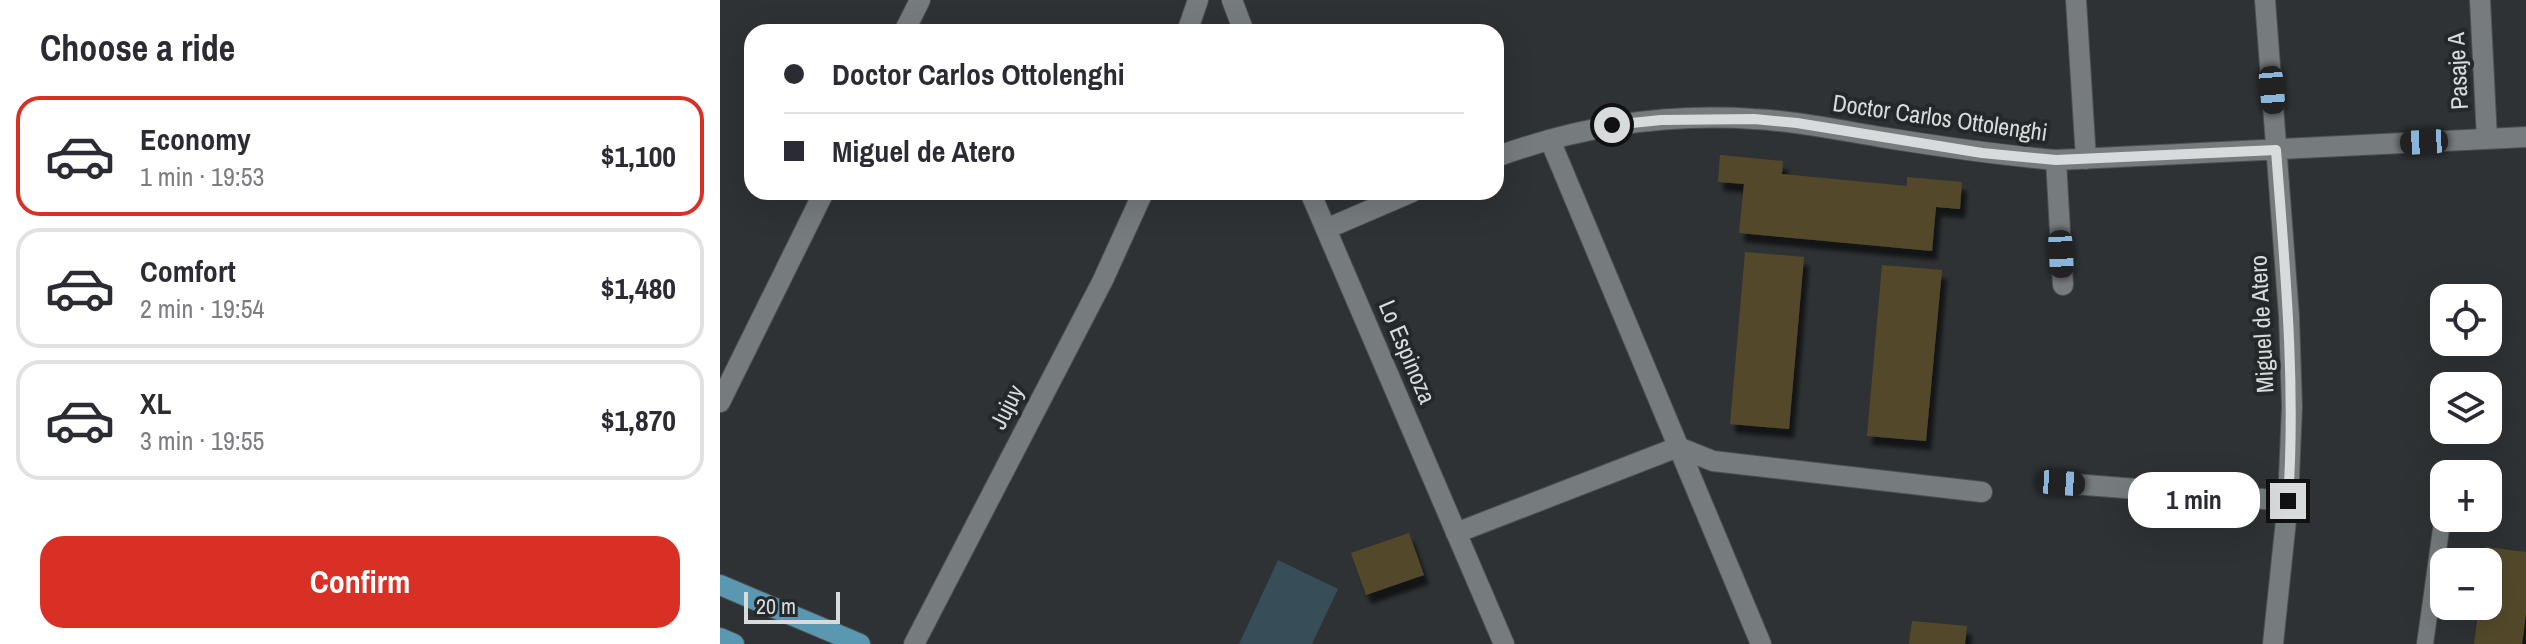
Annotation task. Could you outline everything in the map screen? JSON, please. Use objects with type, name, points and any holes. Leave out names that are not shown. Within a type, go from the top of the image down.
[{"type":"main road","points":[[720,585],[860,644]]},
{"type":"main road","points":[[720,638],[734,644]]},
{"type":"street","points":[[908,24],[920,0]]},
{"type":"street","points":[[1190,24],[1198,0]]},
{"type":"street","points":[[1232,0],[1241,24]]},
{"type":"street","points":[[2076,0],[2086,159]]},
{"type":"street","name":"Miguel de Atero","points":[[2265,0],[2292,407],[2288,501],[2273,644]]},
{"type":"street","name":"Pasaje A","points":[[2480,0],[2487,139]]},
{"type":"street","name":"Doctor Carlos Ottolenghi","points":[[1504,154],[1612,125],[1661,120],[1754,119],[1797,123],[1982,153],[2056,160],[2526,137]]},
{"type":"street","points":[[1550,140],[1761,644]]},
{"type":"street","points":[[2056,160],[2063,285]]},
{"type":"street","points":[[720,402],[820,200]]},
{"type":"street","name":"Jujuy","points":[[914,644],[1103,280],[1139,200]]},
{"type":"street","name":"Lo Espinoza","points":[[1313,200],[1504,644]]},
{"type":"street","points":[[1326,229],[1393,200]]},
{"type":"street","points":[[1456,533],[1678,447],[1713,461],[1982,492]]},
{"type":"street","points":[[2061,483],[2288,501]]},
{"type":"lane","points":[[2425,644],[2441,532]]},
{"type":"shaded area","points":[[1278,560],[1338,589],[1312,644],[1239,644]]},
{"type":"building","points":[[1720,155],[1783,161],[1782,174],[1907,186],[1907,177],[1962,182],[1960,209],[1936,207],[1932,251],[1739,233],[1744,184],[1718,182]]},
{"type":"building","points":[[1745,252],[1804,257],[1789,429],[1730,424]]},
{"type":"building","points":[[1882,265],[1942,270],[1926,441],[1867,436]]},
{"type":"building","points":[[1409,533],[1424,575],[1366,595],[1351,553]]},
{"type":"building","points":[[2502,549],[2526,552],[2526,613],[2522,644],[2474,644],[2477,620],[2502,620]]},
{"type":"building","points":[[1912,621],[1967,626],[1965,644],[1909,644]]},
{"type":"route","points":[[1612,125],[1661,120],[1754,119],[1982,153],[2056,160],[2276,150],[2291,361],[2288,501]]}]
